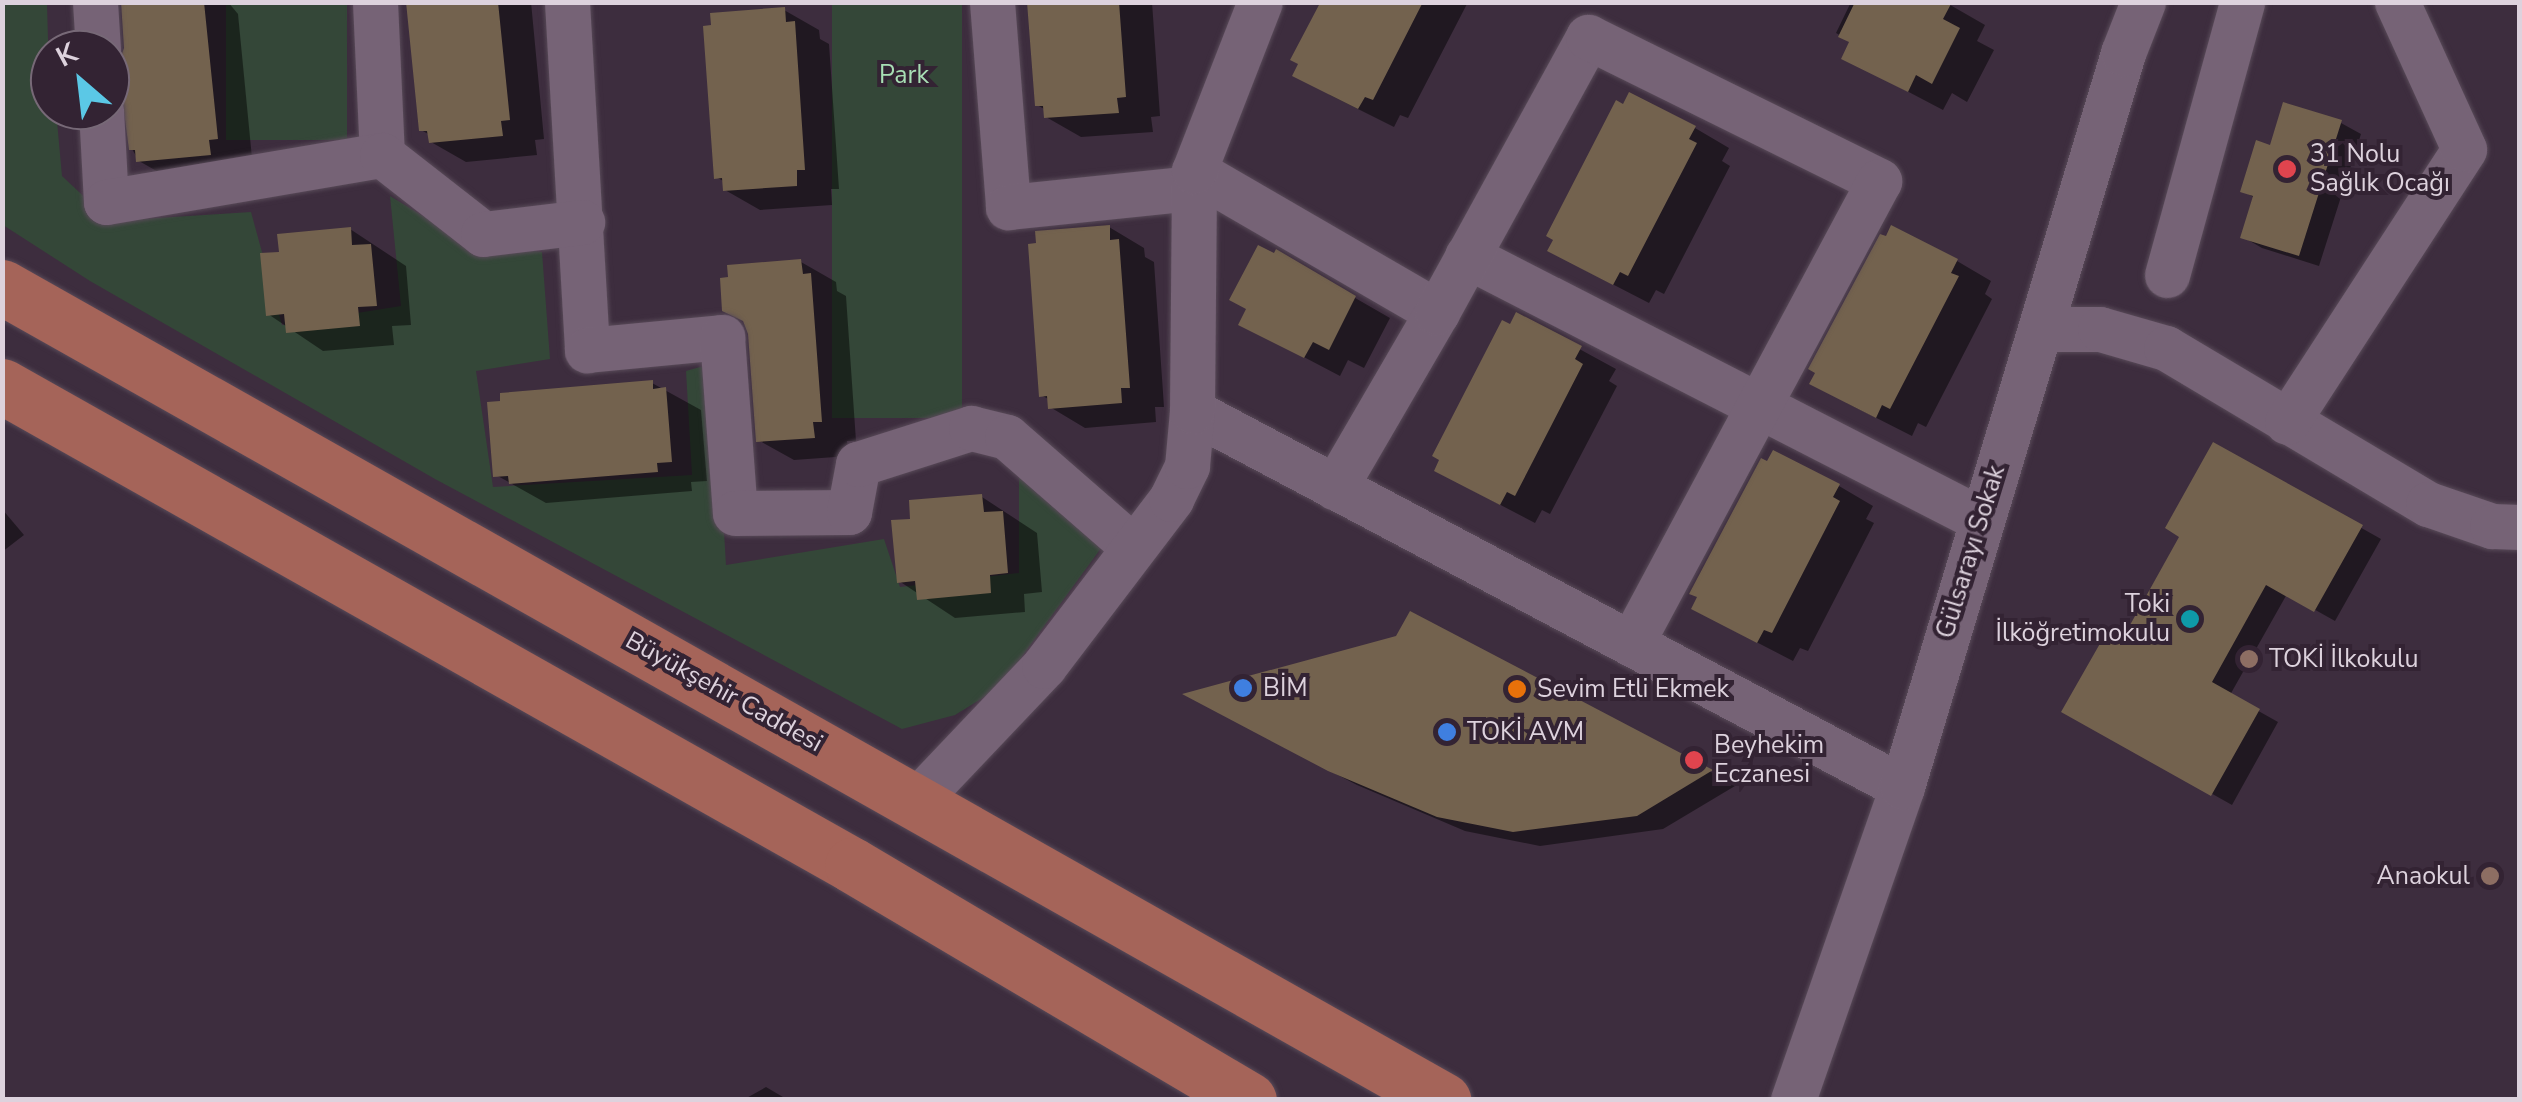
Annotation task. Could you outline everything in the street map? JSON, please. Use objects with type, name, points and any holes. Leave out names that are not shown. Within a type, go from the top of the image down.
[{"type":"main road","name":"Büyükşehir Caddesi","points":[[2,288],[917,800],[1443,1100]]},
{"type":"main road","points":[[2,386],[852,866],[1249,1100]]},
{"type":"street","points":[[95,2],[97,30]]},
{"type":"street","points":[[376,2],[382,155]]},
{"type":"street","points":[[567,2],[587,350],[722,337],[735,513],[849,512],[858,464],[971,428],[1007,438],[1133,547]]},
{"type":"street","points":[[992,2],[1008,207],[1194,179],[1437,312]]},
{"type":"street","points":[[917,800],[1044,666],[1171,499],[1187,466],[1192,411],[1194,179],[1260,2]]},
{"type":"street","name":"Gülsarayı Sokak","points":[[1793,1100],[1902,787],[2123,53],[2144,2]]},
{"type":"street","points":[[2167,275],[2242,2]]},
{"type":"street","points":[[2287,422],[2464,149],[2397,2]]},
{"type":"street","points":[[1335,486],[1437,312],[1588,37],[1880,181],[1756,404],[1631,644]]},
{"type":"street","points":[[102,130],[106,202],[382,155],[483,234],[582,222]]},
{"type":"street","points":[[1467,256],[1980,519]]},
{"type":"street","points":[[2041,329],[2100,330],[2166,348],[2428,504],[2492,526],[2520,527]]},
{"type":"street","points":[[1192,411],[1902,787]]},
{"type":"green space","points":[[2,3],[47,3],[48,30],[30,30],[30,130],[58,130],[62,176],[110,221],[251,212],[282,325],[401,306],[390,196],[466,242],[542,252],[550,359],[476,371],[493,487],[692,475],[686,371],[714,363],[726,565],[884,539],[900,587],[1019,573],[1019,473],[1107,540],[999,688],[955,715],[902,729],[435,479],[90,281],[3,225]]},
{"type":"green space","points":[[226,3],[347,3],[347,140],[226,140]]},
{"type":"green space","name":"Park","points":[[832,3],[962,3],[962,418],[832,418]]},
{"type":"building","points":[[121,2],[204,2],[218,139],[209,140],[211,155],[136,162],[135,150],[129,150],[126,130],[130,130],[130,30],[123,30]]},
{"type":"building","points":[[406,2],[498,2],[510,120],[501,121],[503,136],[429,143],[427,131],[419,131]]},
{"type":"building","points":[[1027,2],[1119,2],[1126,97],[1117,98],[1119,113],[1044,118],[1043,106],[1035,106]]},
{"type":"building","points":[[1423,2],[1373,100],[1365,97],[1358,109],[1292,76],[1298,64],[1290,60],[1320,3]]},
{"type":"building","points":[[1855,2],[1952,2],[1943,19],[1960,28],[1932,84],[1916,75],[1908,92],[1841,59],[1849,42],[1838,37]]},
{"type":"building","points":[[785,7],[786,22],[795,21],[805,170],[797,170],[797,186],[723,191],[722,178],[714,179],[703,26],[711,25],[710,13]]},
{"type":"building","points":[[1629,92],[1696,126],[1689,139],[1697,143],[1628,276],[1620,272],[1613,285],[1547,251],[1553,240],[1546,236],[1616,100],[1623,104]]},
{"type":"building","name":"31 Nolu Sağlık Ocağı","points":[[2283,102],[2342,120],[2299,256],[2240,238],[2253,196],[2240,192],[2256,140],[2270,145]]},
{"type":"building","points":[[1110,225],[1110,240],[1119,239],[1130,388],[1121,388],[1122,403],[1048,409],[1047,396],[1039,397],[1028,244],[1036,243],[1035,231]]},
{"type":"building","points":[[1891,225],[1958,259],[1951,273],[1959,276],[1890,409],[1882,405],[1876,418],[1809,384],[1815,373],[1808,369],[1880,234],[1886,236]]},
{"type":"building","points":[[351,227],[352,245],[371,244],[377,306],[358,307],[360,326],[286,333],[284,314],[266,316],[260,253],[279,252],[277,234]]},
{"type":"building","points":[[1258,245],[1274,253],[1276,249],[1356,296],[1329,350],[1313,342],[1304,358],[1238,325],[1246,309],[1229,300]]},
{"type":"building","points":[[801,259],[803,274],[811,273],[822,422],[813,422],[815,438],[756,442],[748,334],[743,321],[722,311],[720,278],[728,277],[727,265]]},
{"type":"building","points":[[1516,312],[1582,346],[1575,359],[1583,364],[1515,496],[1507,492],[1500,505],[1434,471],[1439,460],[1432,456],[1502,320],[1510,324]]},
{"type":"building","points":[[653,380],[653,389],[666,387],[672,462],[657,463],[658,472],[509,484],[508,476],[493,477],[487,402],[500,401],[500,393]]},
{"type":"building","name":"Toki İlköğretimokulu","points":[[2213,442],[2363,525],[2314,612],[2266,585],[2212,682],[2260,709],[2211,796],[2061,712],[2110,626],[2125,634],[2179,537],[2165,528]]},
{"type":"building","points":[[1773,450],[1840,484],[1833,497],[1840,501],[1772,633],[1764,630],[1757,643],[1691,609],[1697,597],[1689,594],[1761,458],[1767,461]]},
{"type":"building","points":[[982,494],[984,512],[1003,511],[1008,573],[990,575],[991,593],[917,600],[915,581],[897,583],[891,520],[910,519],[909,500]]},
{"type":"building","name":"TOKİ AVM","points":[[1410,611],[1713,770],[1637,816],[1513,832],[1437,817],[1328,771],[1182,694],[1396,636]]},
{"type":"place","name":"31 Nolu Sağlık Ocağı","points":[[2287,169]]},
{"type":"place","name":"Toki İlköğretimokulu","points":[[2190,619]]},
{"type":"place","name":"TOKİ İlkokulu","points":[[2249,659]]},
{"type":"place","name":"BİM","points":[[1243,688]]},
{"type":"place","name":"Sevim Etli Ekmek","points":[[1517,689]]},
{"type":"place","name":"TOKİ AVM","points":[[1447,732]]},
{"type":"place","name":"Beyhekim Eczanesi","points":[[1694,760]]},
{"type":"place","name":"Anaokul","points":[[2490,876]]}]
